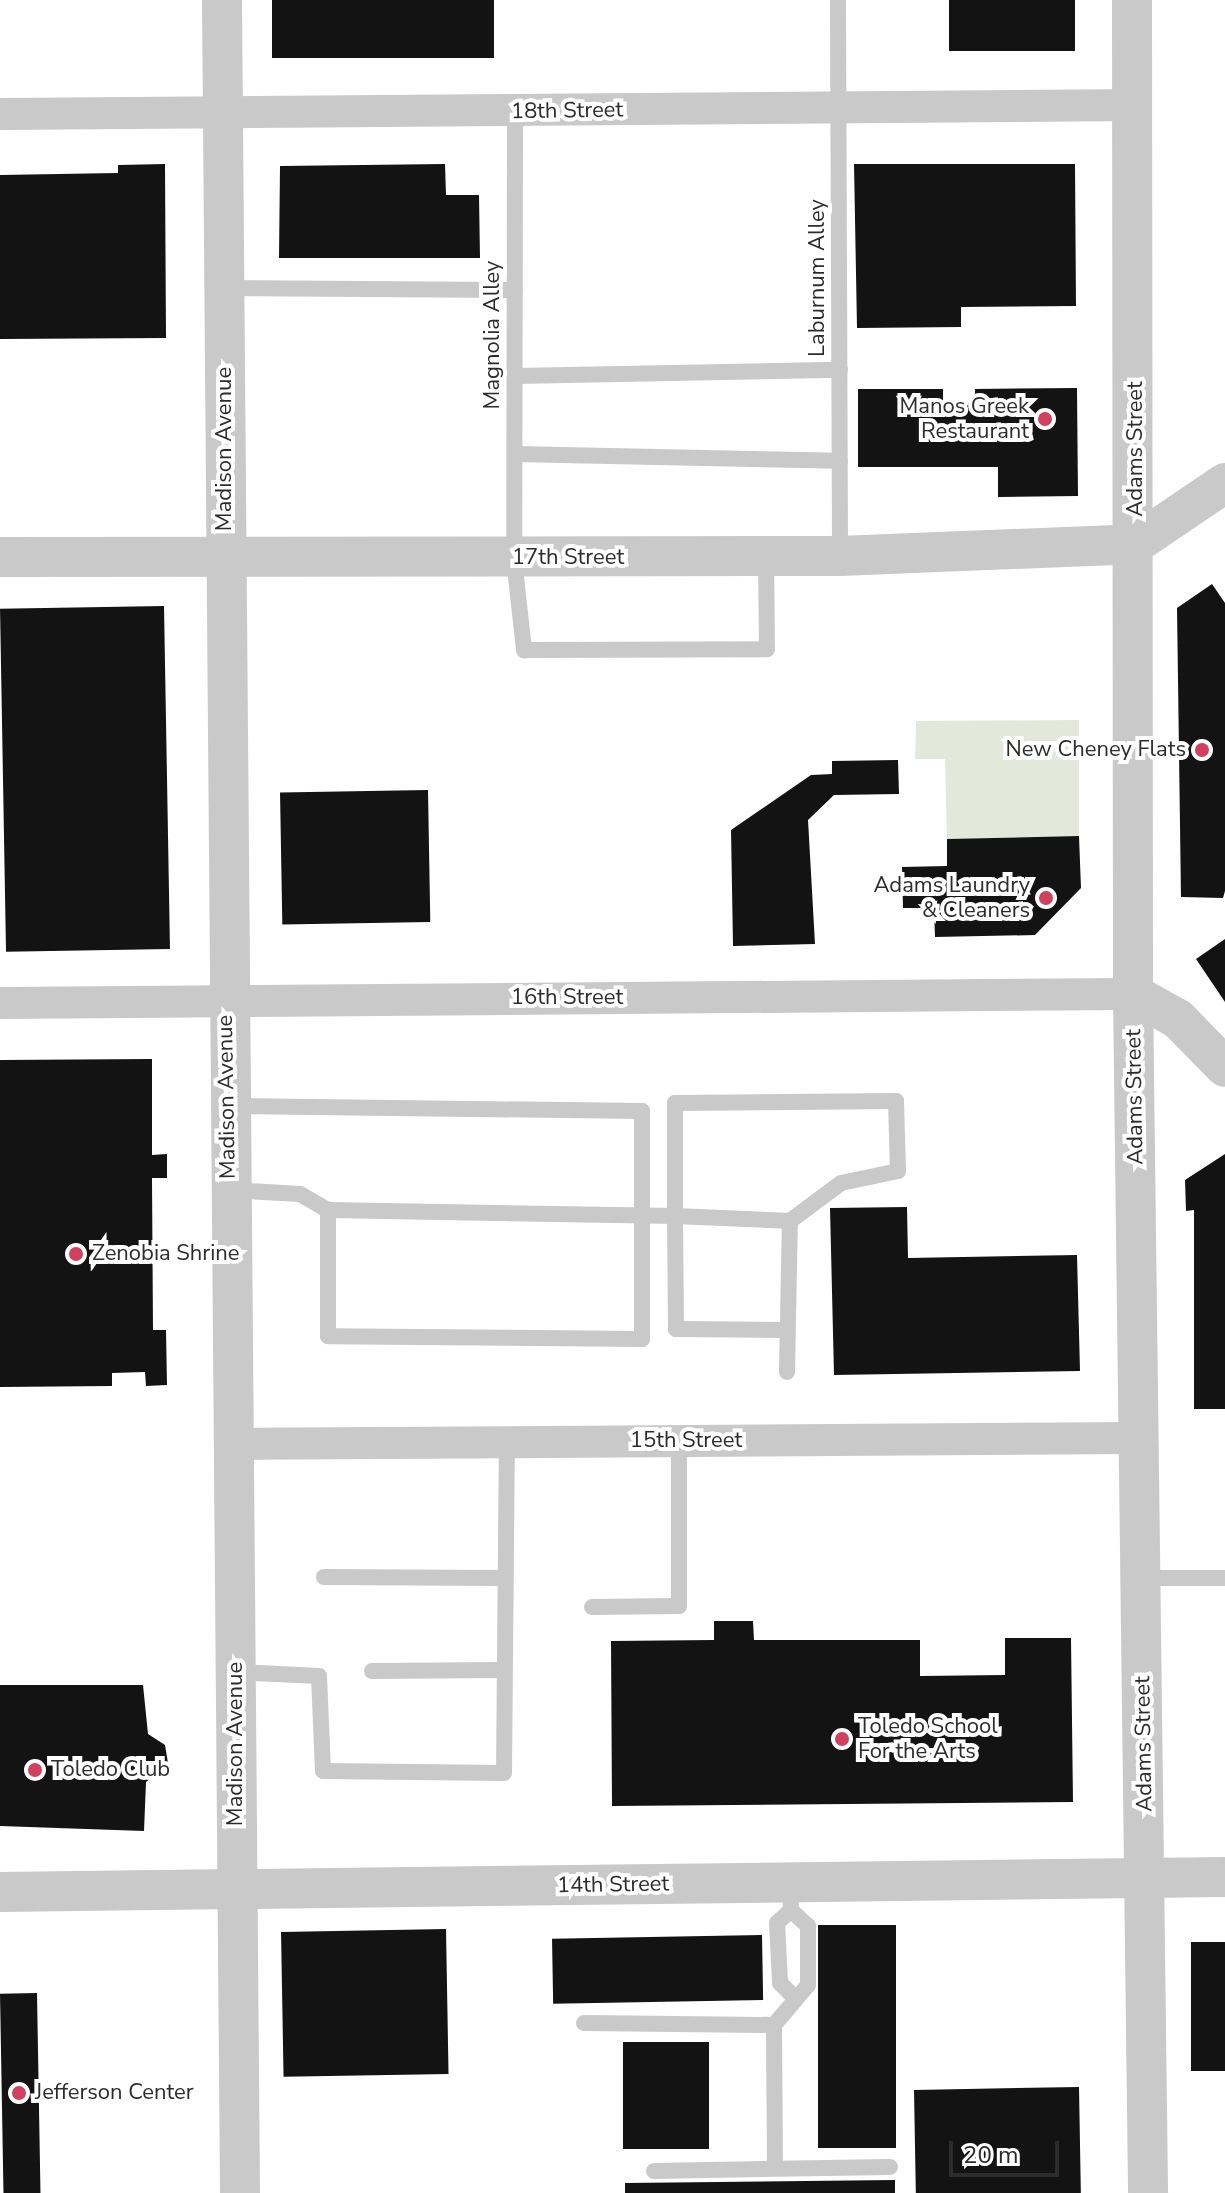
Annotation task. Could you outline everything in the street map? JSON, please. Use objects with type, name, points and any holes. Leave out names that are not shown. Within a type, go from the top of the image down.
[{"type":"street","name":"Madison Avenue","points":[[222,0],[226,1001],[240,2193]]},
{"type":"street","name":"Adams Street","points":[[1132,0],[1135,544],[1133,994],[1148,2193]]},
{"type":"street","name":"18th Street","points":[[0,114],[223,115],[1134,105]]},
{"type":"street","points":[[1135,544],[1225,483]]},
{"type":"street","name":"17th Street","points":[[0,557],[766,557],[1135,544]]},
{"type":"street","points":[[1133,994],[1178,1019],[1225,1067]]},
{"type":"street","name":"16th Street","points":[[0,1003],[1133,994]]},
{"type":"street","name":"15th Street","points":[[233,1444],[1140,1438]]},
{"type":"street","name":"14th Street","points":[[0,1892],[237,1890],[790,1896],[1145,1877],[1225,1877]]},
{"type":"lane","name":"Laburnum Alley","points":[[838,0],[840,556]]},
{"type":"lane","name":"Magnolia Alley","points":[[515,112],[514,559],[524,650],[767,649],[766,557]]},
{"type":"lane","points":[[224,288],[515,290]]},
{"type":"lane","points":[[515,376],[840,370]]},
{"type":"lane","points":[[515,454],[840,461]]},
{"type":"lane","points":[[228,1190],[300,1194],[328,1210],[675,1216],[790,1221],[841,1183],[898,1171],[896,1101],[675,1103],[675,1216],[676,1329],[787,1330]]},
{"type":"lane","points":[[228,1106],[642,1111],[642,1339],[328,1336],[328,1210]]},
{"type":"lane","points":[[787,1372],[790,1221]]},
{"type":"lane","points":[[592,1607],[679,1606],[679,1441]]},
{"type":"lane","points":[[236,1672],[319,1676],[323,1771],[504,1773],[507,1443]]},
{"type":"lane","points":[[324,1577],[505,1578]]},
{"type":"lane","points":[[1142,1578],[1225,1578]]},
{"type":"lane","points":[[372,1671],[504,1670]]},
{"type":"lane","points":[[790,1896],[777,1923],[780,1983],[793,1996]]},
{"type":"lane","points":[[584,2023],[774,2025],[790,2012],[793,1996],[808,1985],[808,1926],[790,1896]]},
{"type":"lane","points":[[774,2025],[775,2168]]},
{"type":"lane","points":[[654,2171],[890,2167]]},
{"type":"shaded area","points":[[1079,720],[1079,836],[947,839],[945,759],[915,759],[916,721]]},
{"type":"building","points":[[272,0],[494,0],[494,58],[272,58]]},
{"type":"building","points":[[949,0],[1075,0],[1075,51],[949,51]]},
{"type":"building","points":[[165,164],[166,338],[0,339],[0,175],[118,173],[118,165]]},
{"type":"building","points":[[445,164],[446,195],[479,195],[480,258],[279,258],[280,166]]},
{"type":"building","points":[[854,164],[1075,164],[1076,306],[961,307],[961,327],[857,328]]},
{"type":"building","points":[[1077,388],[1078,496],[998,497],[998,467],[858,467],[858,389],[943,389],[943,402],[975,402],[975,389]]},
{"type":"building","name":"New Cheney Flats","points":[[1212,584],[1225,603],[1225,891],[1223,898],[1181,897],[1177,608]]},
{"type":"building","points":[[164,606],[170,949],[6,952],[0,609]]},
{"type":"building","points":[[898,760],[899,794],[834,795],[808,820],[815,944],[733,946],[731,830],[811,775],[832,774],[832,761]]},
{"type":"building","points":[[428,790],[430,922],[282,925],[280,793]]},
{"type":"building","points":[[1079,836],[1081,888],[1035,935],[935,937],[934,908],[903,908],[902,867],[947,866],[947,839]]},
{"type":"building","points":[[1225,939],[1225,1002],[1196,959]]},
{"type":"building","name":"Zenobia Shrine","points":[[152,1059],[152,1155],[167,1154],[167,1178],[152,1178],[153,1330],[166,1330],[167,1385],[146,1386],[145,1372],[112,1373],[112,1386],[0,1387],[0,1060]]},
{"type":"building","points":[[1225,1154],[1225,1409],[1194,1409],[1194,1210],[1186,1211],[1185,1180]]},
{"type":"building","points":[[907,1207],[908,1258],[1077,1255],[1080,1371],[834,1375],[830,1208]]},
{"type":"building","name":"Toledo School For the Arts","points":[[714,1621],[753,1621],[754,1640],[920,1640],[920,1676],[1005,1675],[1005,1638],[1071,1638],[1073,1802],[612,1806],[611,1641],[714,1640]]},
{"type":"building","points":[[0,1685],[143,1685],[148,1734],[165,1745],[168,1763],[146,1782],[144,1831],[0,1826]]},
{"type":"building","points":[[818,1925],[896,1925],[896,2148],[818,2148]]},
{"type":"building","points":[[446,1929],[449,2074],[284,2077],[281,1932]]},
{"type":"building","points":[[762,1935],[763,2000],[553,2004],[552,1939]]},
{"type":"building","points":[[1191,1942],[1225,1942],[1225,2071],[1191,2071]]},
{"type":"building","name":"Jefferson Center","points":[[37,1993],[40,2193],[3,2193],[0,1994]]},
{"type":"building","points":[[623,2042],[709,2042],[709,2149],[623,2149]]},
{"type":"building","points":[[1079,2087],[1081,2193],[916,2193],[914,2090]]},
{"type":"building","points":[[895,2180],[895,2193],[625,2193],[625,2183]]},
{"type":"place","name":"Manos Greek Restaurant","points":[[1045,419]]},
{"type":"place","name":"New Cheney Flats","points":[[1202,750]]},
{"type":"place","name":"Adams Laundry & Cleaners","points":[[1046,898]]},
{"type":"place","name":"Zenobia Shrine","points":[[76,1254]]},
{"type":"place","name":"Toledo School For the Arts","points":[[842,1739]]},
{"type":"place","name":"Toledo Club","points":[[35,1770]]},
{"type":"place","name":"Jefferson Center","points":[[19,2093]]}]
